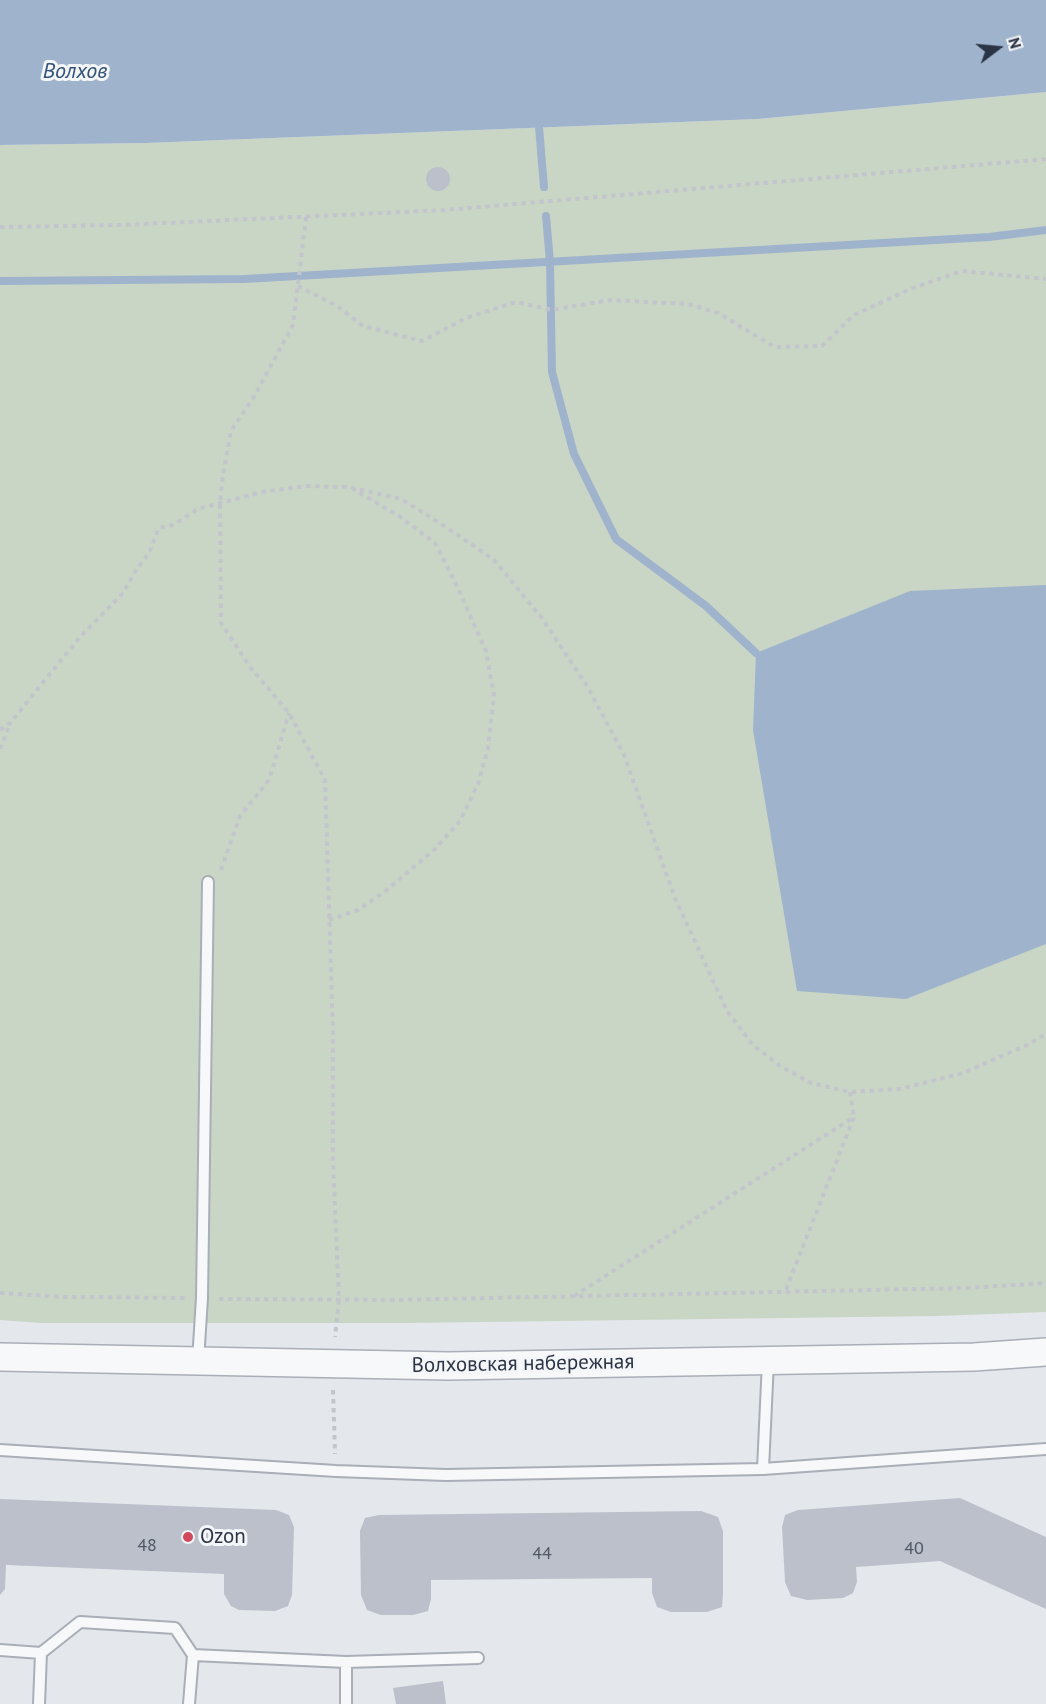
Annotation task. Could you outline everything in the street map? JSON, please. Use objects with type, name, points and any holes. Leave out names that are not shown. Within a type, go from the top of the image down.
[{"type":"street","name":"Волховская набережная","points":[[0,1357],[448,1366],[974,1357],[1046,1352]]},
{"type":"lane","points":[[198,1361],[202,1298],[208,882]]},
{"type":"lane","points":[[763,1469],[768,1360]]},
{"type":"lane","points":[[0,1450],[336,1471],[446,1475],[763,1469],[1046,1449]]},
{"type":"lane","points":[[0,1650],[41,1653],[80,1622],[175,1628],[193,1655],[189,1704]]},
{"type":"lane","points":[[39,1704],[41,1653]]},
{"type":"lane","points":[[193,1655],[346,1662],[478,1658]]},
{"type":"lane","points":[[346,1662],[346,1704]]},
{"type":"path","points":[[0,227],[123,225],[445,210],[1046,159]]},
{"type":"path","points":[[306,217],[294,325],[255,395],[231,431],[220,503],[221,623],[250,667],[289,713],[325,780],[333,1032],[333,1161],[339,1300],[333,1364],[336,1471]]},
{"type":"path","points":[[298,286],[337,306],[363,327],[422,341],[466,318],[516,302],[550,309],[611,300],[688,304],[718,313],[775,347],[822,346],[854,315],[908,290],[961,271],[1046,279]]},
{"type":"path","points":[[0,730],[10,723],[80,638],[123,593],[149,553],[159,528],[172,525],[198,509],[262,492],[306,486],[349,487],[400,499],[494,560],[535,609],[586,684],[624,755],[675,898],[727,1011],[753,1045],[780,1066],[811,1083],[850,1092],[900,1089],[963,1073],[1027,1045],[1046,1034]]},
{"type":"path","points":[[329,920],[358,910],[383,893],[434,850],[460,821],[478,784],[488,748],[494,695],[486,651],[435,543],[399,516],[349,487]]},
{"type":"path","points":[[220,872],[240,816],[269,780],[289,713]]},
{"type":"path","points":[[0,749],[10,723]]},
{"type":"path","points":[[785,1292],[854,1117],[850,1092]]},
{"type":"path","points":[[573,1297],[854,1117]]},
{"type":"path","points":[[0,1293],[65,1297],[393,1300],[967,1288],[1046,1283]]},
{"type":"green space","points":[[1046,92],[1046,1312],[937,1316],[408,1323],[41,1323],[0,1320],[0,145],[146,143],[758,119]]},
{"type":"water","name":"Волхов","points":[[0,0],[1046,0],[1046,92],[758,119],[146,143],[0,145]]},
{"type":"water","points":[[1046,585],[1046,944],[906,999],[797,991],[753,730],[756,653],[910,591]]},
{"type":"building","points":[[433,167],[443,167],[450,174],[450,184],[443,191],[433,191],[426,184],[426,174]]},
{"type":"building","points":[[960,1498],[1046,1537],[1046,1609],[940,1561],[856,1567],[857,1582],[853,1593],[843,1598],[807,1600],[791,1596],[785,1582],[782,1527],[785,1515],[798,1510]]},
{"type":"building","points":[[0,1499],[276,1510],[289,1515],[294,1527],[292,1595],[288,1606],[275,1611],[239,1610],[231,1606],[224,1594],[224,1574],[6,1565],[5,1589],[0,1595]]},
{"type":"building","points":[[701,1511],[718,1517],[723,1531],[722,1607],[707,1612],[671,1612],[657,1607],[652,1593],[652,1578],[431,1580],[431,1599],[428,1611],[413,1615],[381,1615],[367,1610],[361,1595],[360,1531],[365,1518],[379,1515]]},
{"type":"building","points":[[443,1681],[446,1704],[396,1704],[393,1688]]},
{"type":"waterway","points":[[539,127],[544,187]]},
{"type":"waterway","points":[[546,216],[550,262],[552,372],[574,454],[616,539],[706,606],[756,653]]},
{"type":"waterway","points":[[0,281],[244,279],[989,237],[1046,230]]},
{"type":"place","name":"Ozon","points":[[188,1537]]}]
